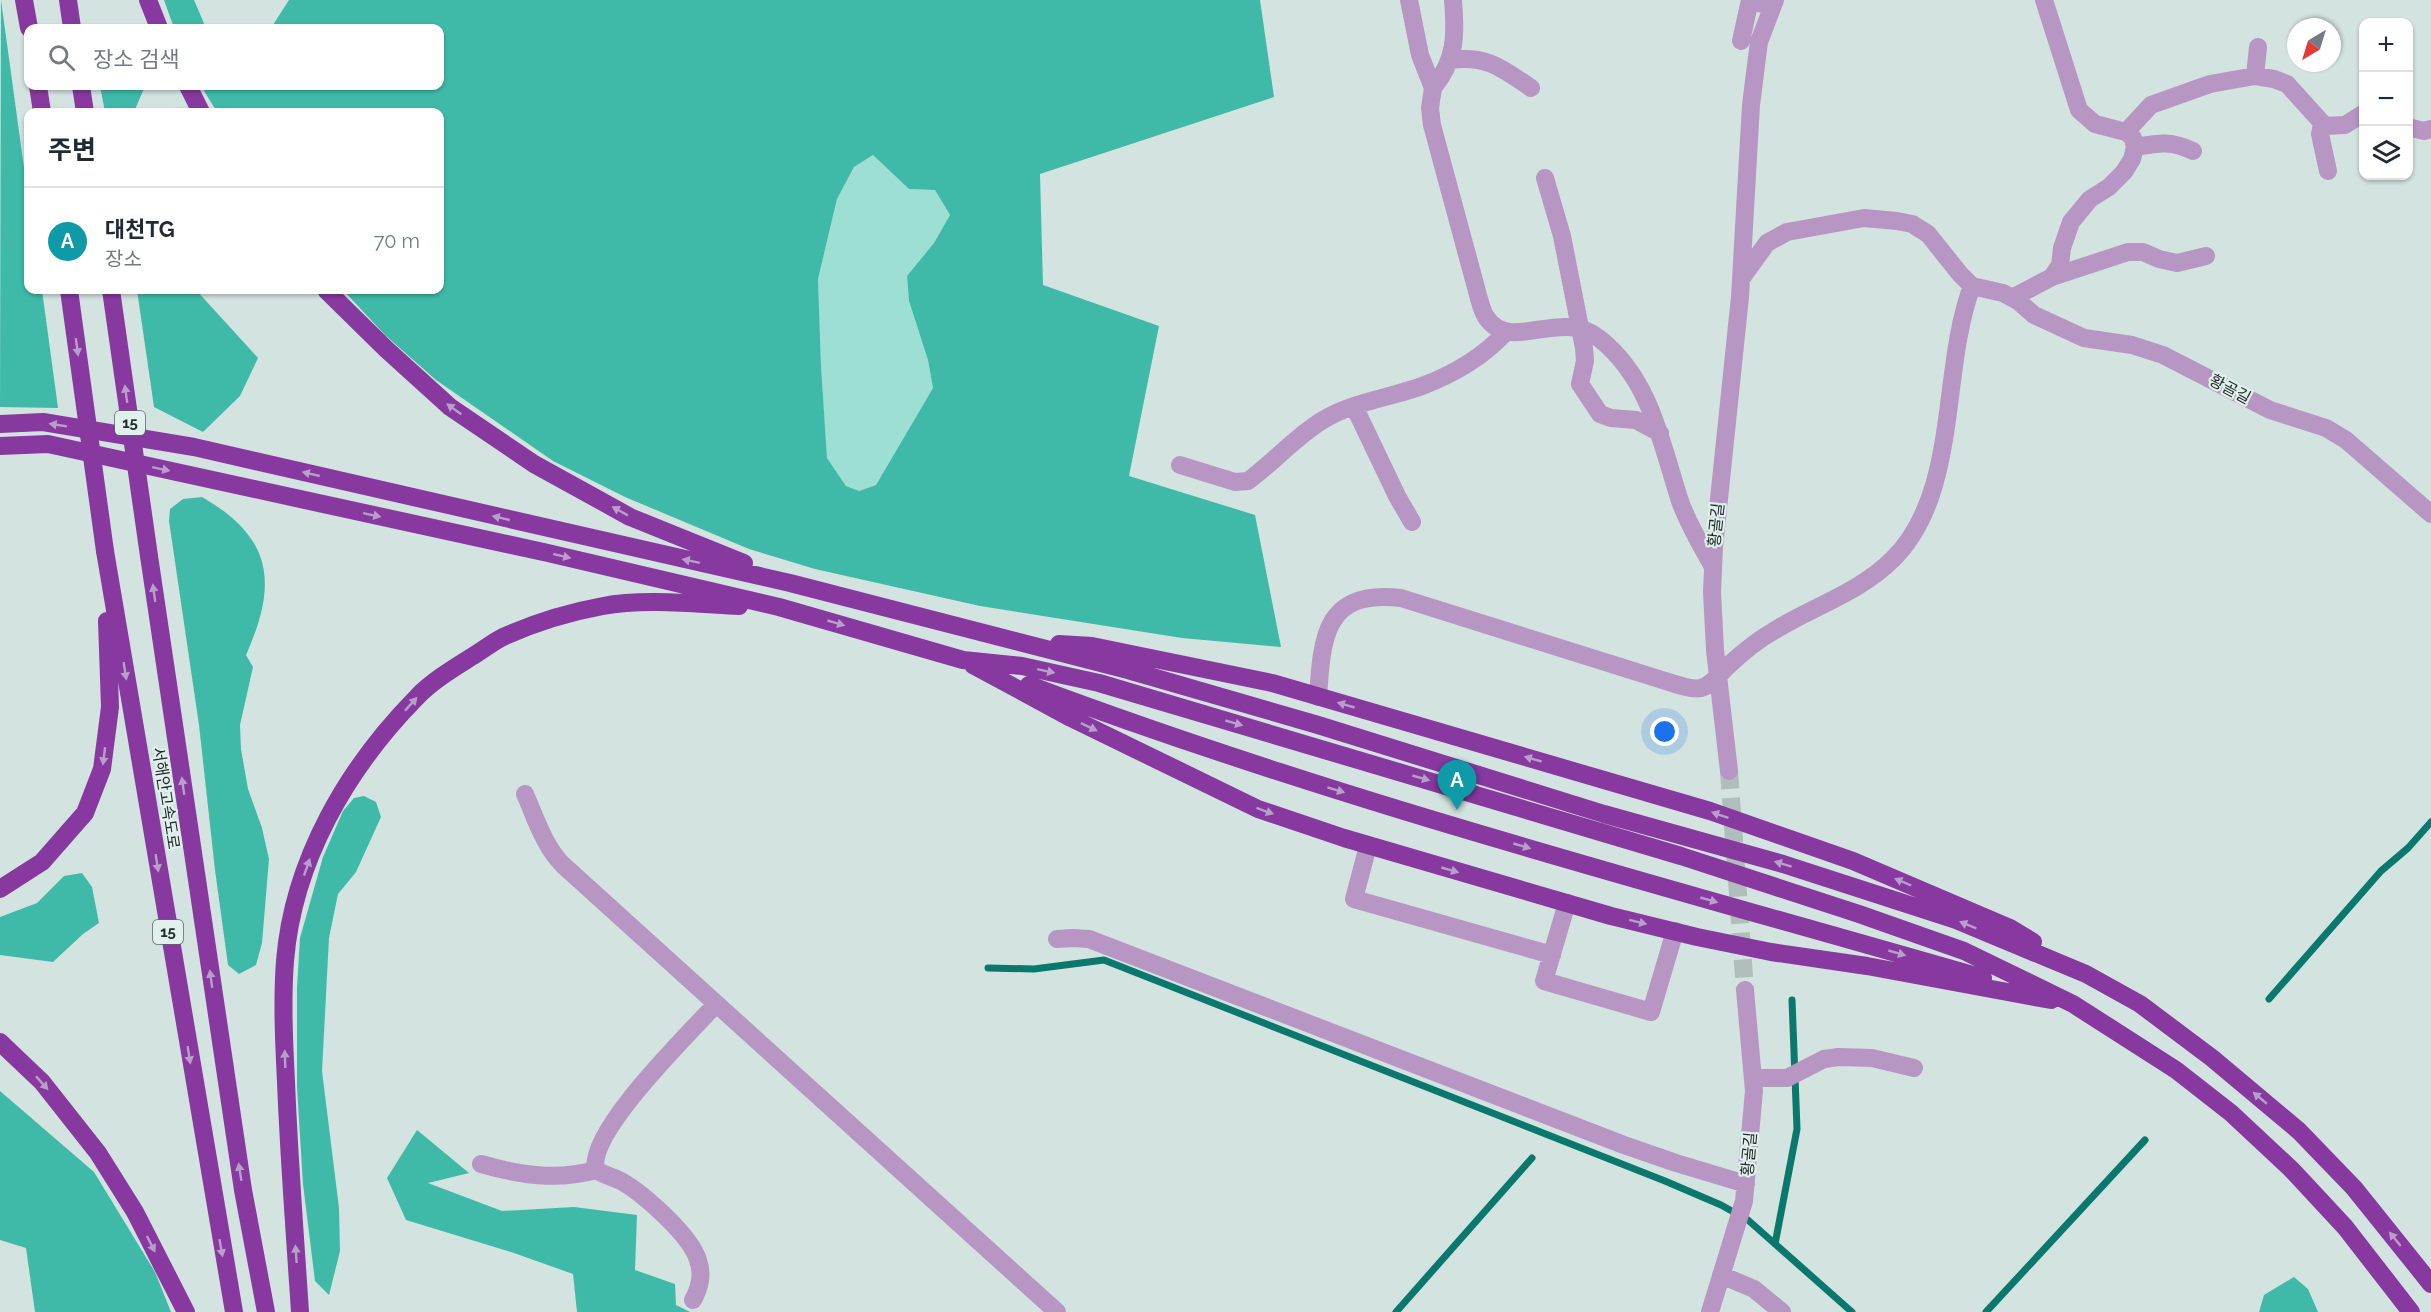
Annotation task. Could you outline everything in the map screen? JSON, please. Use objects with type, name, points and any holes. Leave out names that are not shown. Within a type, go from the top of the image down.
[{"type":"highway","points":[[24,0],[28,24]]},
{"type":"highway","points":[[68,0],[71,24]]},
{"type":"highway","points":[[148,0],[157,24]]},
{"type":"highway","points":[[39,90],[41,108]]},
{"type":"highway","points":[[82,90],[84,108]]},
{"type":"highway","points":[[190,90],[199,108]]},
{"type":"highway","name":"서해안고속도로","points":[[70,294],[105,551],[234,1312]]},
{"type":"highway","name":"서해안고속도로","points":[[112,294],[241,1179],[266,1312]]},
{"type":"highway","points":[[330,294],[450,407],[534,464],[630,517],[790,583]]},
{"type":"highway","points":[[0,424],[43,422],[194,447],[790,583],[1128,670],[1318,725],[1604,814],[1783,864],[1956,920],[2086,974]]},
{"type":"highway","points":[[0,446],[48,444],[548,553],[779,607],[963,660],[1207,749],[1326,787],[1644,882],[2073,1004]]},
{"type":"highway","points":[[0,890],[42,862],[85,813],[102,769],[110,707],[105,551]]},
{"type":"highway","points":[[300,1312],[288,1129],[283,1009],[285,960],[295,903],[315,842],[345,788],[384,734],[418,696],[462,663],[502,638],[553,618],[605,605],[664,603],[779,607]]},
{"type":"highway","points":[[1013,641],[1092,646],[1272,683],[1710,811],[1853,861],[2010,928],[2140,1004],[2212,1058],[2299,1131],[2354,1188],[2431,1284]]},
{"type":"highway","points":[[963,660],[1071,718],[1258,809],[1368,846],[1567,903],[1675,931],[1770,952],[1867,966],[2073,1004]]},
{"type":"highway","points":[[963,660],[1022,666],[1099,683],[1681,856],[1964,951],[2073,1004],[2176,1070],[2231,1113],[2291,1169],[2345,1227],[2411,1312]]},
{"type":"highway","points":[[0,1042],[42,1082],[98,1153],[135,1212],[186,1312]]},
{"type":"street","points":[[1409,0],[1420,55],[1433,88],[1430,108],[1432,125],[1478,295],[1486,316],[1495,326],[1506,332],[1519,333],[1563,325],[1580,327],[1600,339],[1623,362],[1654,413],[1690,527],[1713,567]]},
{"type":"street","points":[[1433,88],[1444,75],[1451,60],[1454,40],[1453,0]]},
{"type":"street","points":[[1741,41],[1750,0],[1774,4]]},
{"type":"street","points":[[2044,0],[2079,110],[2095,124],[2130,139],[2177,143],[2193,151]]},
{"type":"street","name":"황골길","points":[[1729,771],[1718,676],[1712,592],[1713,567],[1741,279],[1751,105],[1760,42],[1774,4]]},
{"type":"street","points":[[2255,76],[2258,47]]},
{"type":"street","points":[[1451,60],[1480,59],[1497,65],[1531,88]]},
{"type":"street","points":[[2052,277],[2060,266],[2071,222],[2090,198],[2109,187],[2124,172],[2132,159],[2130,139],[2151,105],[2210,84],[2255,76],[2287,84],[2322,124],[2334,127],[2345,125],[2359,116]]},
{"type":"street","points":[[2322,124],[2320,134],[2328,171]]},
{"type":"street","points":[[2413,128],[2424,131],[2431,129]]},
{"type":"street","points":[[1545,178],[1562,236],[1580,327],[1585,361],[1580,384],[1600,414],[1611,418],[1636,420],[1660,433]]},
{"type":"street","points":[[1318,697],[1326,631],[1334,616],[1350,605],[1363,600],[1401,598],[1674,684],[1698,689],[1708,685],[1749,648],[1771,632],[1856,588],[1891,561],[1913,538],[1924,513],[1939,466],[1957,340],[1972,286],[1928,234],[1912,224],[1897,220],[1864,218],[1786,232],[1767,243],[1741,279]]},
{"type":"street","points":[[2012,298],[2052,277],[2128,252],[2143,252],[2177,263],[2206,256]]},
{"type":"street","name":"황골길","points":[[1972,286],[2002,293],[2034,315],[2084,338],[2132,345],[2163,355],[2271,410],[2326,428],[2355,448],[2431,514]]},
{"type":"street","points":[[1180,465],[1235,482],[1248,481],[1323,420],[1354,406],[1422,386],[1462,368],[1491,349],[1506,332]]},
{"type":"street","points":[[1354,406],[1412,522]]},
{"type":"street","points":[[525,794],[554,856],[1057,1312]]},
{"type":"street","points":[[1368,846],[1354,899],[1552,955]]},
{"type":"street","points":[[1567,903],[1544,981],[1651,1012],[1675,931]]},
{"type":"street","points":[[1057,939],[1089,939],[1745,1192]]},
{"type":"street","name":"황골길","points":[[1710,1312],[1745,1192],[1754,1091],[1745,990]]},
{"type":"street","points":[[596,1170],[597,1151],[608,1128],[635,1093],[716,1004]]},
{"type":"street","points":[[1753,1078],[1773,1080],[1794,1075],[1824,1059],[1839,1057],[1872,1058],[1914,1068]]},
{"type":"street","points":[[480,1164],[516,1174],[547,1177],[575,1176],[596,1170],[621,1181],[648,1201],[680,1232],[698,1259],[701,1276],[699,1288],[693,1300]]},
{"type":"street","points":[[1720,1275],[1754,1289],[1782,1312]]},
{"type":"green space","points":[[1,0],[24,168],[24,294],[43,294],[58,408],[0,407]]},
{"type":"green space","points":[[164,0],[194,0],[204,24],[173,24]]},
{"type":"green space","points":[[289,0],[1260,0],[1274,97],[1040,174],[1043,285],[1159,326],[1129,476],[1255,515],[1281,647],[1182,638],[980,606],[815,569],[749,549],[625,497],[553,461],[436,380],[385,335],[347,294],[444,294],[444,108],[215,108],[203,90],[444,90],[444,24],[274,24]],"holes":[[[873,155],[909,189],[935,190],[950,215],[934,243],[907,276],[909,301],[928,360],[933,388],[876,485],[859,491],[846,486],[827,458],[818,279],[837,199],[854,167]]]},
{"type":"green space","points":[[101,90],[143,90],[136,108],[104,108]]},
{"type":"green space","points":[[873,155],[909,189],[935,190],[950,215],[934,243],[907,276],[909,301],[928,360],[933,388],[876,485],[859,491],[846,486],[827,458],[818,279],[837,199],[854,167]]},
{"type":"green space","points":[[138,294],[200,294],[258,358],[240,396],[203,432],[154,407]]},
{"type":"green space","points":[[202,497],[226,513],[243,529],[256,546],[263,564],[265,584],[263,606],[246,655],[253,667],[240,725],[241,749],[248,789],[262,828],[269,859],[262,943],[256,965],[239,974],[228,965],[199,725],[169,521],[170,509],[183,499]]},
{"type":"green space","points":[[364,796],[376,802],[381,817],[356,872],[338,894],[329,938],[322,1071],[339,1208],[340,1251],[329,1295],[315,1281],[303,1184],[297,1087],[297,988],[300,938],[323,857],[343,811],[354,798]]},
{"type":"green space","points":[[82,873],[92,887],[99,923],[83,934],[53,962],[0,955],[0,917],[37,903],[64,876]]},
{"type":"green space","points":[[0,1091],[94,1172],[155,1272],[171,1312],[35,1312],[26,1248],[0,1240]]},
{"type":"green space","points":[[417,1130],[469,1173],[428,1183],[502,1211],[574,1207],[637,1215],[635,1270],[675,1284],[676,1305],[690,1312],[577,1312],[573,1274],[514,1253],[406,1220],[387,1178]]},
{"type":"green space","points":[[2294,1277],[2308,1289],[2318,1312],[2259,1312],[2264,1295]]},
{"type":"waterway","points":[[2269,999],[2381,871],[2408,848],[2431,822]]},
{"type":"waterway","points":[[988,968],[1034,969],[1104,960],[1665,1181],[1721,1205],[1748,1220],[1852,1312]]},
{"type":"waterway","points":[[1775,1244],[1797,1129],[1792,1000]]},
{"type":"waterway","points":[[1986,1312],[2145,1140]]},
{"type":"waterway","points":[[1396,1312],[1532,1158]]},
{"type":"tunnel","points":[[1729,771],[1745,990]]},
{"type":"place","name":"대천TG","points":[[1457,810]]}]
